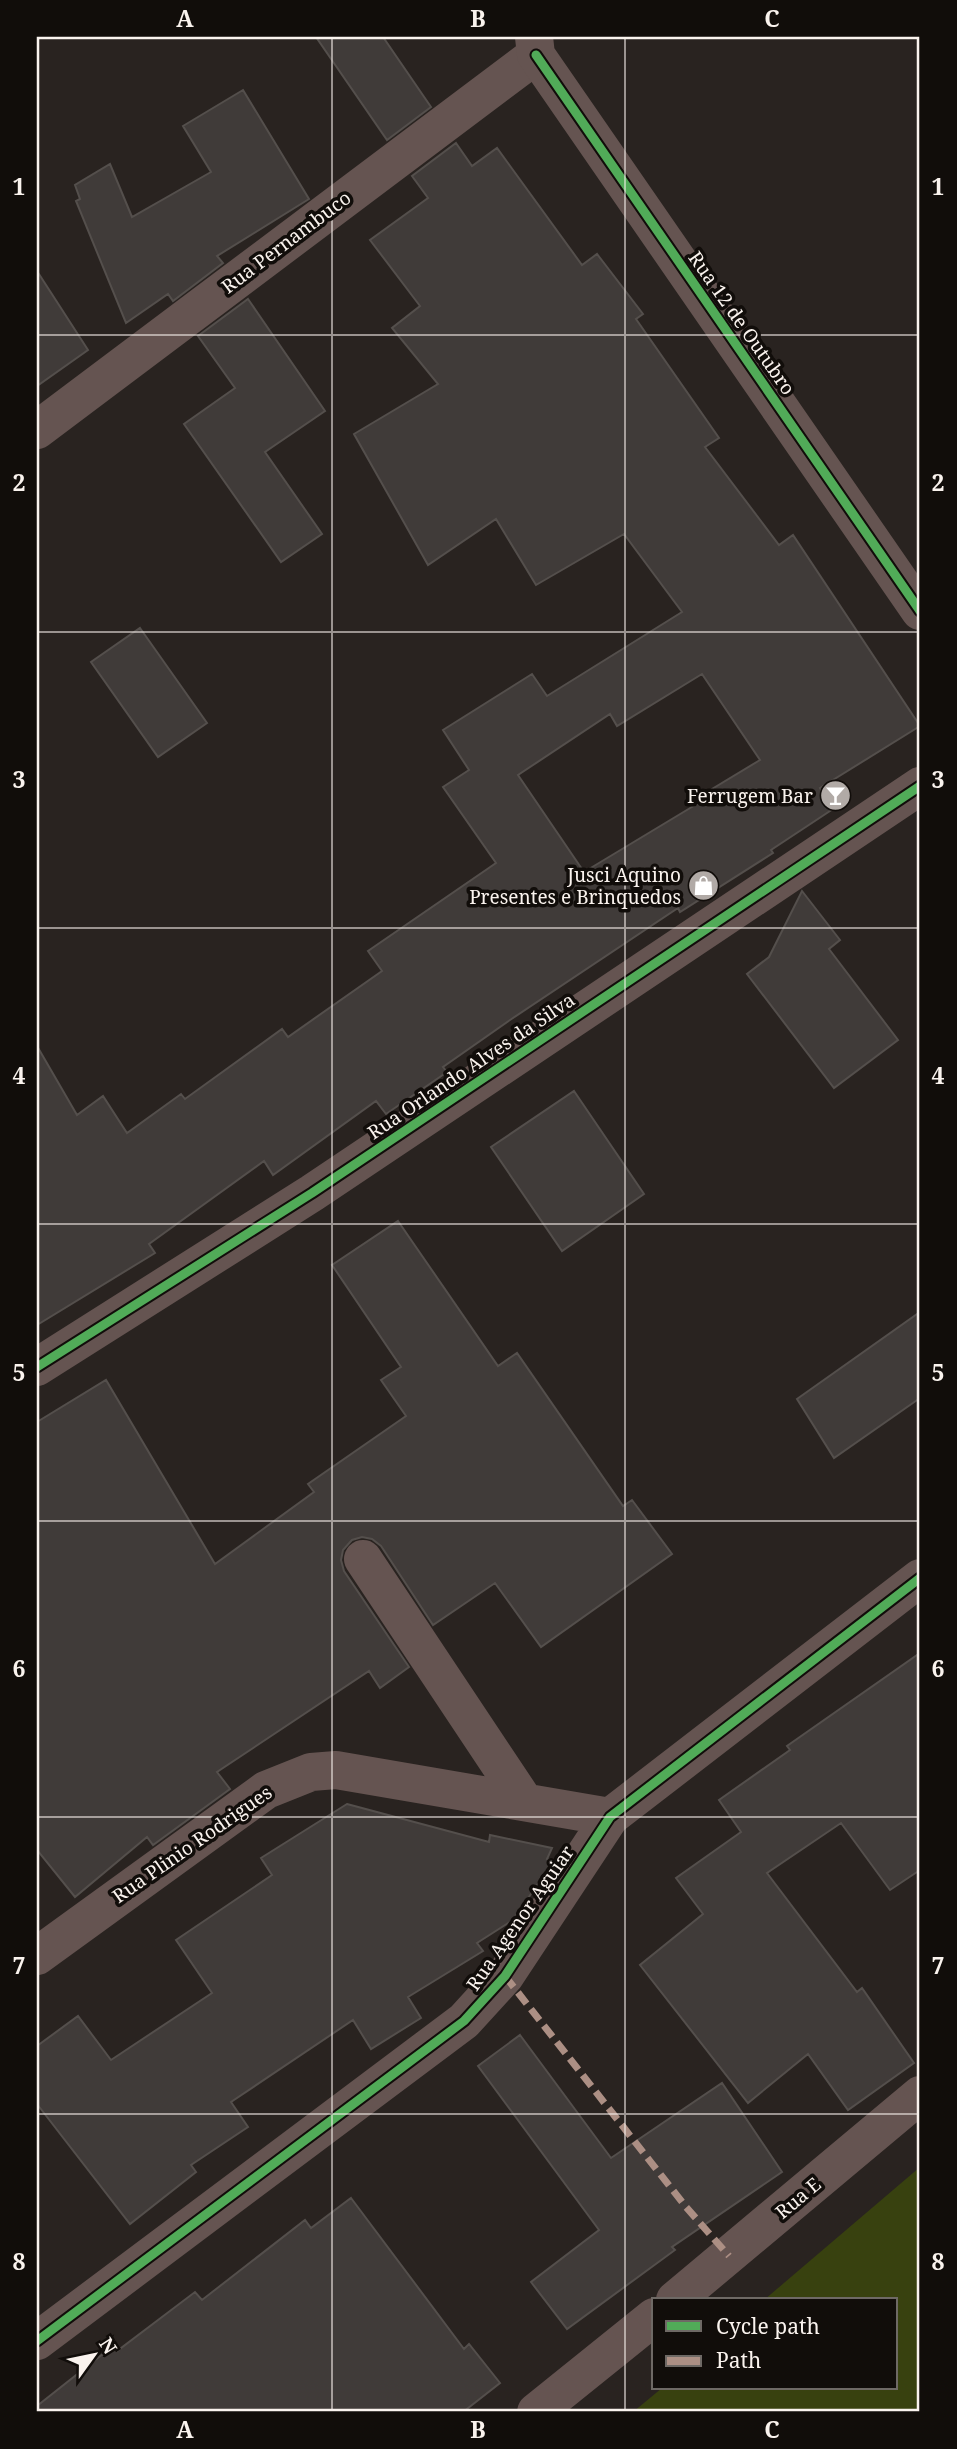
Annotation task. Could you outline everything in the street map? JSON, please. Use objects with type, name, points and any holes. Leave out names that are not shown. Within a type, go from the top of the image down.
[{"type":"street","name":"Rua Pernambuco","points":[[37,430],[535,46]]},
{"type":"street","name":"Rua 12 de Outubro","points":[[535,46],[920,611]]},
{"type":"street","name":"Rua Orlando Alves da Silva","points":[[37,1367],[312,1193],[920,786]]},
{"type":"street","points":[[363,1559],[524,1801]]},
{"type":"street","name":"Rua Agenor Aguiar","points":[[37,2341],[464,2021],[505,1976],[610,1817],[920,1578]]},
{"type":"street","name":"Rua Plinio Rodrigues","points":[[37,1956],[266,1790],[311,1772],[336,1770],[610,1817]]},
{"type":"street","name":"Rua E","points":[[677,2298],[920,2095]]},
{"type":"street","points":[[536,2412],[652,2319]]},
{"type":"green space","points":[[920,2167],[920,2412],[633,2412],[660,2390],[898,2390],[898,2298],[766,2298]]},
{"type":"building","points":[[316,37],[383,37],[431,107],[387,140]]},
{"type":"building","points":[[243,90],[309,199],[217,256],[223,263],[173,301],[168,294],[126,323],[76,201],[80,199],[75,185],[110,164],[132,217],[211,172],[183,126]]},
{"type":"building","points":[[456,143],[472,166],[497,148],[582,265],[597,254],[643,314],[636,319],[719,438],[705,447],[779,545],[793,535],[920,726],[820,788],[833,809],[771,850],[773,853],[680,912],[678,908],[510,1020],[443,1067],[447,1072],[386,1114],[376,1101],[273,1175],[264,1161],[149,1244],[155,1253],[37,1325],[37,1046],[77,1115],[103,1096],[127,1133],[181,1094],[185,1099],[282,1029],[288,1037],[382,971],[368,951],[496,863],[443,787],[469,770],[443,730],[532,674],[547,696],[682,612],[624,534],[536,585],[496,519],[428,565],[354,434],[438,384],[392,328],[420,306],[370,240],[428,198],[412,176]],"holes":[[[702,674],[760,760],[712,789],[715,793],[584,872],[518,775],[610,714],[617,726]]]},
{"type":"building","points":[[37,271],[88,350],[37,386]]},
{"type":"building","points":[[248,299],[325,411],[265,452],[322,534],[281,562],[184,424],[235,388],[198,336]]},
{"type":"building","points":[[140,628],[207,723],[158,757],[91,662]]},
{"type":"building","points":[[802,891],[840,940],[829,949],[898,1040],[834,1088],[747,974],[769,957]]},
{"type":"building","points":[[574,1091],[644,1194],[562,1251],[491,1147]]},
{"type":"building","points":[[398,1221],[498,1366],[517,1353],[623,1506],[632,1500],[672,1554],[541,1647],[495,1583],[433,1625],[381,1546],[372,1539],[362,1537],[352,1540],[343,1550],[341,1560],[344,1571],[409,1667],[380,1688],[369,1671],[217,1772],[230,1789],[153,1845],[147,1837],[75,1897],[37,1850],[37,1422],[106,1380],[215,1564],[314,1492],[308,1484],[406,1416],[381,1380],[401,1367],[332,1265]]},
{"type":"building","points":[[920,1312],[920,1398],[834,1458],[797,1399]]},
{"type":"building","points":[[920,1653],[920,1870],[890,1890],[841,1823],[767,1873],[857,1992],[862,1988],[914,2063],[848,2110],[808,2054],[748,2103],[640,1965],[703,1914],[676,1878],[741,1832],[719,1800],[790,1750],[787,1746]]},
{"type":"building","points":[[347,1804],[489,1842],[490,1835],[552,1848],[547,1859],[553,1862],[513,1920],[477,1943],[483,1951],[408,1997],[421,2018],[371,2049],[353,2020],[231,2102],[248,2127],[191,2165],[196,2172],[130,2224],[37,2104],[37,2046],[78,2016],[111,2060],[212,1993],[176,1940],[272,1875],[261,1858]]},
{"type":"building","points":[[520,2035],[611,2158],[722,2083],[782,2172],[672,2247],[675,2250],[567,2329],[531,2282],[599,2230],[478,2066]]},
{"type":"building","points":[[351,2198],[464,2349],[469,2344],[500,2383],[463,2412],[37,2412],[37,2406],[113,2346],[117,2351],[195,2292],[202,2300],[305,2220],[311,2228]]},
{"type":"marked path","points":[[505,1976],[686,2207],[729,2256]]},
{"type":"cycle path","points":[[536,55],[920,611]]},
{"type":"cycle path","points":[[37,1367],[312,1193],[920,786]]},
{"type":"cycle path","points":[[37,2341],[464,2021],[505,1976],[610,1817],[920,1578]]},
{"type":"place","name":"Ferrugem Bar","points":[[836,796]]},
{"type":"place","name":"Jusci Aquino Presentes e Brinquedos","points":[[704,886]]}]
